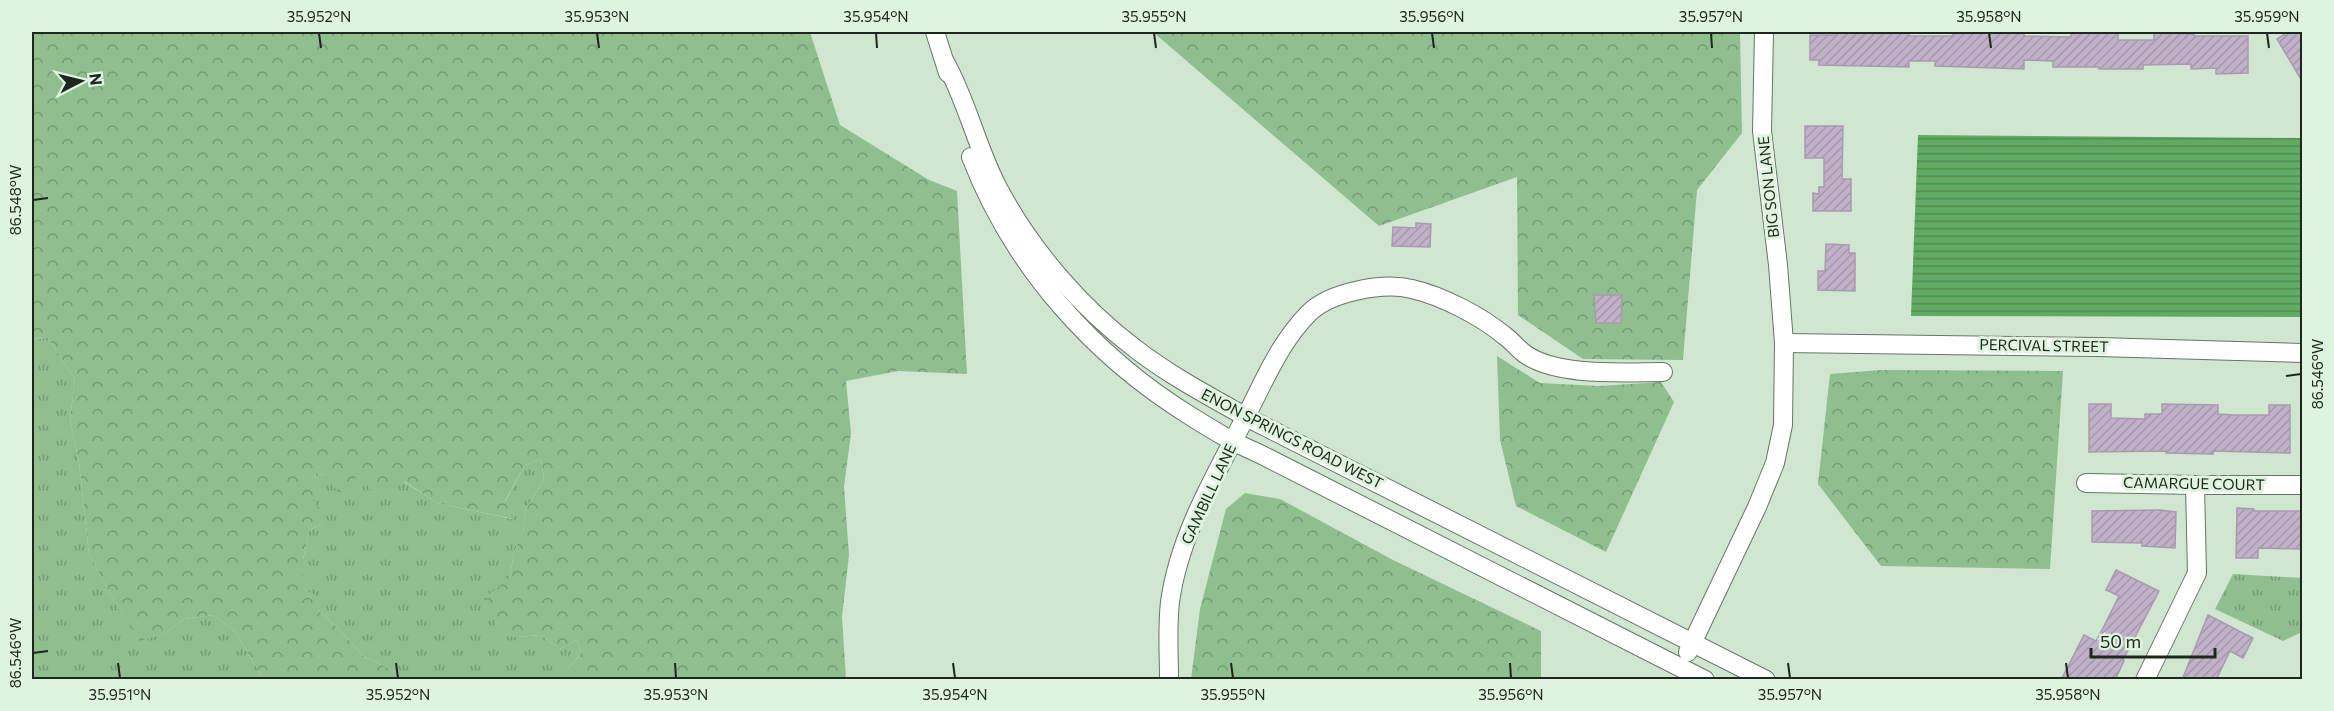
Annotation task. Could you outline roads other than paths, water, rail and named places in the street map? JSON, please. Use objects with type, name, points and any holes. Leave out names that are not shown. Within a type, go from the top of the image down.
[{"type":"street","points":[[935,32],[966,144],[981,183],[996,212],[1034,272],[1070,318],[1124,368],[1163,399],[1232,443],[1260,454],[1705,680]]},
{"type":"street","name":"BIG SON LANE","points":[[1681,667],[1757,507],[1775,463],[1783,425],[1785,343],[1762,131],[1764,32]]},
{"type":"street","name":"ENON SPRINGS ROAD WEST","points":[[945,62],[999,190],[1024,229],[1067,285],[1136,349],[1190,386],[1246,417],[1766,680]]},
{"type":"street","name":"GAMBILL LANE","points":[[1169,680],[1170,603],[1190,527],[1281,347],[1310,312],[1332,299],[1358,290],[1410,288],[1435,296],[1504,335],[1526,355],[1560,369],[1663,372]]},
{"type":"street","name":"PERCIVAL STREET","points":[[1785,343],[2100,347],[2302,353]]},
{"type":"street","name":"CAMARGUE COURT","points":[[2086,483],[2195,486],[2302,485]]},
{"type":"street","points":[[2145,680],[2197,573],[2195,486]]}]
